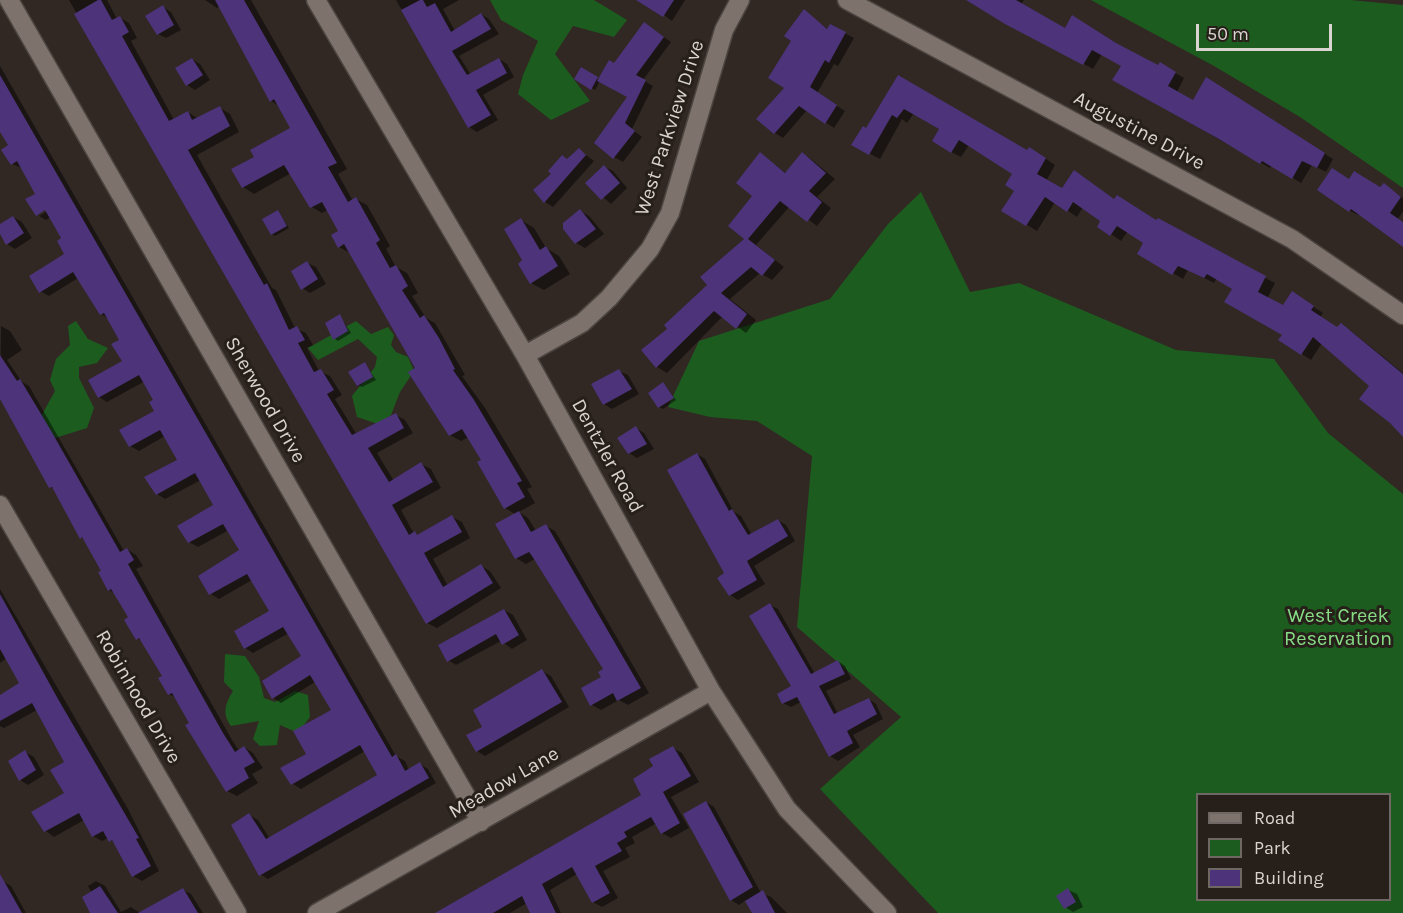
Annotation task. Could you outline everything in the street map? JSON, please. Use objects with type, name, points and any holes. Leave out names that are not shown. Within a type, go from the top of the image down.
[{"type":"street","name":"Sherwood Drive","points":[[9,0],[481,822]]},
{"type":"street","name":"Dentzler Road","points":[[316,0],[525,355],[711,691],[787,809],[887,913]]},
{"type":"street","name":"West Parkview Drive","points":[[525,355],[582,322],[609,298],[651,249],[670,213],[724,30],[740,0]]},
{"type":"street","name":"Augustine Drive","points":[[847,0],[1292,239],[1403,315]]},
{"type":"street","name":"Robinhood Drive","points":[[0,505],[237,913]]},
{"type":"street","name":"Meadow Lane","points":[[317,913],[711,691]]},
{"type":"green space","points":[[490,0],[594,0],[627,20],[614,37],[573,26],[555,54],[590,101],[551,120],[518,94],[523,75],[538,41],[501,20]]},
{"type":"green space","points":[[1091,0],[1350,0],[1403,5],[1403,188],[1300,117],[1214,66]]},
{"type":"green space","name":"West Creek Reservation","points":[[921,192],[970,292],[1019,283],[1176,350],[1274,359],[1328,433],[1403,494],[1403,913],[938,913],[820,789],[901,717],[797,627],[812,456],[757,421],[710,417],[668,407],[699,341],[830,299],[888,224]]},
{"type":"green space","points":[[76,321],[88,339],[108,348],[97,363],[79,367],[79,378],[94,408],[87,428],[55,438],[39,420],[55,391],[50,380],[56,359],[70,345],[68,326]]},
{"type":"green space","points":[[356,321],[371,334],[388,327],[394,335],[391,345],[396,352],[408,357],[414,371],[400,392],[391,415],[378,424],[357,417],[352,396],[375,367],[377,357],[358,339],[318,360],[308,348]]},
{"type":"green space","points":[[225,654],[245,656],[259,677],[264,698],[275,702],[295,691],[308,695],[310,717],[298,733],[280,725],[277,745],[260,746],[253,739],[259,721],[231,726],[226,717],[226,709],[233,691],[224,682]]},
{"type":"building","points":[[101,0],[112,20],[120,16],[129,32],[122,36],[169,121],[188,111],[192,120],[220,106],[230,126],[188,150],[264,285],[267,283],[289,330],[297,326],[305,340],[298,343],[314,372],[321,369],[334,390],[327,394],[352,435],[396,413],[404,428],[368,448],[389,482],[421,462],[433,482],[392,505],[409,535],[415,531],[417,535],[452,515],[462,532],[424,553],[443,587],[481,564],[493,583],[426,624],[74,14]]},
{"type":"building","points":[[215,0],[244,0],[337,163],[328,167],[348,202],[356,197],[380,240],[376,243],[390,268],[396,265],[408,286],[402,290],[420,318],[424,315],[439,338],[455,369],[453,370],[474,400],[522,481],[517,483],[525,497],[504,509],[477,462],[481,460],[462,429],[449,436],[408,372],[415,368],[344,244],[338,248],[331,235],[338,231],[322,202],[310,208],[284,165],[242,188],[231,169],[254,157],[250,150],[290,128],[274,99],[270,102]]},
{"type":"building","points":[[423,0],[427,7],[435,3],[451,32],[481,13],[491,29],[452,51],[467,75],[499,58],[507,73],[476,90],[491,115],[468,128],[401,10]]},
{"type":"building","points":[[636,0],[674,0],[663,17]]},
{"type":"building","points":[[966,0],[1016,0],[1065,28],[1072,15],[1116,43],[1158,65],[1160,62],[1176,72],[1168,86],[1193,100],[1206,77],[1325,153],[1317,168],[1302,161],[1292,179],[1262,161],[1260,164],[1112,80],[1121,66],[1092,50],[1083,65],[1005,24]]},
{"type":"building","points":[[163,5],[174,25],[157,35],[145,16]]},
{"type":"building","points":[[804,9],[827,29],[830,24],[846,32],[829,63],[825,60],[810,87],[837,105],[825,124],[799,106],[774,134],[756,119],[784,88],[768,78],[791,41],[784,36]]},
{"type":"building","points":[[644,22],[664,37],[636,75],[646,80],[625,123],[635,131],[613,159],[594,143],[627,97],[597,81],[609,60],[614,63]]},
{"type":"building","points":[[192,58],[203,75],[186,86],[175,68]]},
{"type":"building","points":[[581,67],[598,77],[591,90],[574,79]]},
{"type":"building","points":[[0,75],[392,757],[396,754],[405,771],[420,762],[429,778],[259,876],[231,825],[249,813],[266,839],[377,775],[360,745],[291,785],[280,768],[306,754],[293,731],[331,710],[310,675],[272,699],[262,681],[301,656],[283,627],[244,649],[234,631],[269,611],[247,574],[209,595],[198,576],[239,550],[223,524],[188,543],[177,526],[213,505],[195,473],[156,495],[144,477],[177,460],[160,430],[129,447],[119,430],[154,411],[149,402],[153,400],[139,375],[98,398],[88,380],[122,361],[111,344],[119,340],[104,313],[100,315],[73,272],[39,293],[29,276],[64,254],[57,241],[61,238],[45,210],[36,216],[25,199],[35,194],[17,161],[11,165],[1,150],[8,145],[0,132]]},
{"type":"building","points":[[898,75],[1027,150],[1029,147],[1046,158],[1037,174],[1062,188],[1074,170],[1114,199],[1117,195],[1156,220],[1158,218],[1266,276],[1258,292],[1283,305],[1292,291],[1314,306],[1311,310],[1337,327],[1341,323],[1403,374],[1403,437],[1390,423],[1359,399],[1369,386],[1313,337],[1301,355],[1278,340],[1282,335],[1224,302],[1232,289],[1207,274],[1204,278],[1178,266],[1172,275],[1137,254],[1143,243],[1117,226],[1110,236],[1097,227],[1100,221],[1073,202],[1067,212],[1045,197],[1026,226],[1001,211],[1014,191],[1005,185],[1012,174],[959,140],[951,153],[932,141],[939,129],[904,109],[897,118],[892,115],[869,155],[851,145],[863,126],[866,128]]},
{"type":"building","points":[[579,148],[586,155],[544,203],[533,190],[551,174],[548,171],[562,155],[567,159]]},
{"type":"building","points":[[760,152],[785,173],[802,152],[826,173],[809,191],[822,202],[807,222],[780,201],[748,239],[775,260],[762,276],[751,267],[721,293],[747,314],[736,329],[714,311],[656,368],[641,350],[667,329],[664,325],[707,285],[700,277],[744,239],[728,226],[752,196],[736,183]]},
{"type":"building","points":[[604,165],[620,183],[601,200],[585,183]]},
{"type":"building","points":[[1332,168],[1349,179],[1354,171],[1380,187],[1384,183],[1401,197],[1390,213],[1403,222],[1403,247],[1351,209],[1349,212],[1317,190]]},
{"type":"building","points":[[580,209],[596,229],[575,244],[563,229],[563,223]]},
{"type":"building","points":[[278,210],[287,226],[271,235],[262,219]]},
{"type":"building","points":[[13,216],[24,233],[6,245],[0,234],[0,224]]},
{"type":"building","points":[[521,218],[540,250],[546,246],[558,266],[530,284],[518,264],[522,260],[504,229]]},
{"type":"building","points":[[307,261],[318,279],[301,290],[291,271]]},
{"type":"building","points":[[340,314],[348,331],[333,340],[325,323]]},
{"type":"building","points":[[0,355],[17,381],[20,379],[120,552],[127,548],[134,560],[128,564],[223,733],[235,752],[244,746],[255,762],[244,768],[249,778],[226,792],[185,725],[189,723],[172,693],[168,695],[158,678],[162,676],[139,638],[136,640],[124,620],[128,617],[111,589],[108,591],[98,572],[101,571],[82,537],[80,539],[52,487],[49,488],[0,399]]},
{"type":"building","points":[[365,362],[373,377],[357,386],[348,372]]},
{"type":"building","points":[[619,369],[632,389],[603,405],[591,384]]},
{"type":"building","points":[[663,382],[674,398],[658,408],[648,393]]},
{"type":"building","points":[[636,426],[647,444],[628,454],[617,438]]},
{"type":"building","points":[[697,453],[729,511],[732,509],[748,535],[778,519],[788,536],[747,561],[757,580],[729,596],[717,578],[724,573],[667,470]]},
{"type":"building","points":[[519,511],[531,532],[546,524],[641,688],[617,701],[613,693],[590,706],[581,688],[601,677],[598,672],[603,669],[532,556],[529,552],[515,559],[495,524]]},
{"type":"building","points":[[0,594],[139,838],[136,839],[151,866],[132,877],[112,840],[109,842],[103,831],[92,837],[79,813],[44,832],[31,812],[64,793],[50,770],[64,762],[32,703],[0,721],[0,695],[19,683],[0,649]]},
{"type":"building","points":[[770,603],[811,674],[838,660],[845,674],[819,686],[834,714],[869,698],[877,714],[847,731],[853,743],[829,757],[797,697],[782,704],[777,694],[791,686],[749,616]]},
{"type":"building","points":[[504,609],[519,635],[502,645],[496,634],[447,662],[438,645]]},
{"type":"building","points":[[542,669],[562,702],[476,752],[466,735],[482,727],[473,710]]},
{"type":"building","points":[[673,746],[691,776],[663,792],[680,823],[661,834],[651,817],[624,832],[627,837],[617,843],[622,851],[595,866],[610,893],[592,903],[572,867],[542,884],[556,913],[530,913],[522,896],[493,913],[435,913],[641,795],[633,779],[653,766],[649,759]]},
{"type":"building","points":[[25,750],[36,770],[19,781],[8,761]]},
{"type":"building","points":[[706,801],[753,887],[730,901],[683,814]]},
{"type":"building","points":[[0,874],[22,913],[0,913]]},
{"type":"building","points":[[100,886],[118,913],[90,913],[82,897]]},
{"type":"building","points":[[183,888],[198,913],[138,913]]},
{"type":"building","points":[[1068,888],[1076,902],[1064,909],[1056,896]]},
{"type":"building","points":[[763,890],[775,913],[752,913],[745,901]]}]
